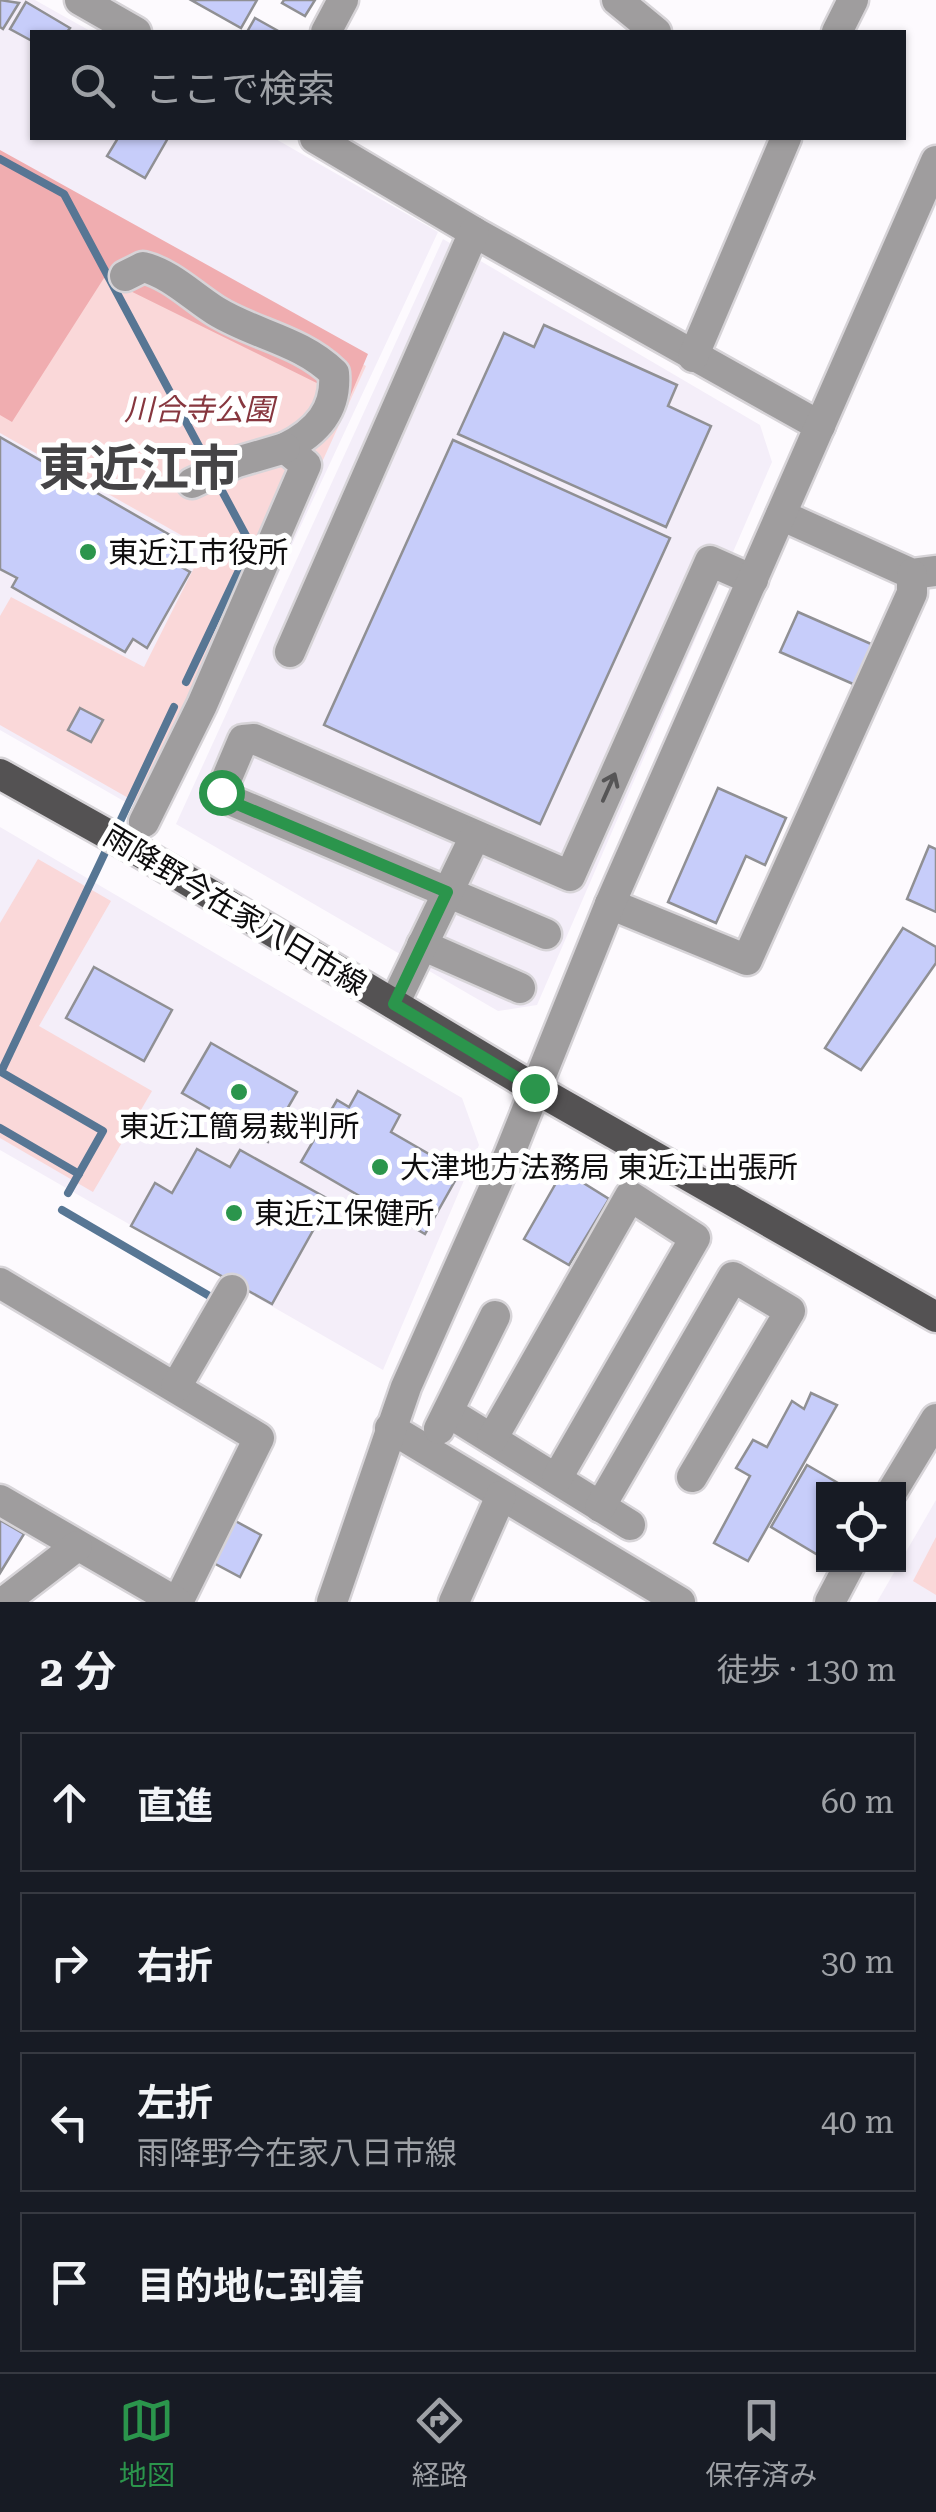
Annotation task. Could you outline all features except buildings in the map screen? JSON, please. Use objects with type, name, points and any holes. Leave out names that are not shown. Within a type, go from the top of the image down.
[{"type":"main road","name":"雨降野今在家八日市線","points":[[0,774],[143,854],[534,1088],[936,1317]]},
{"type":"street","points":[[80,0],[132,30]]},
{"type":"street","points":[[327,30],[343,0]]},
{"type":"street","points":[[617,0],[654,30]]},
{"type":"street","points":[[838,30],[852,0]]},
{"type":"street","points":[[318,140],[820,426]]},
{"type":"street","points":[[693,357],[784,140]]},
{"type":"street","points":[[332,1602],[390,1428],[610,904],[936,161]]},
{"type":"street","points":[[290,652],[474,232]]},
{"type":"street","points":[[134,271],[156,270],[218,312],[317,356],[334,373],[327,415],[307,437],[192,483]]},
{"type":"street","points":[[144,822],[202,706],[306,466],[285,448]]},
{"type":"street","points":[[610,904],[747,960],[924,572],[780,515]]},
{"type":"street","points":[[546,934],[223,797],[221,792],[243,740],[254,739],[570,876],[710,561],[753,580]]},
{"type":"street","points":[[394,1004],[475,836]]},
{"type":"street","points":[[422,945],[520,988]]},
{"type":"street","points":[[492,1439],[630,1196],[695,1238],[558,1478]]},
{"type":"street","points":[[600,1507],[733,1277],[790,1311],[692,1477]]},
{"type":"street","points":[[0,1283],[259,1438],[177,1602],[0,1500]]},
{"type":"street","points":[[176,1386],[232,1290]]},
{"type":"street","points":[[429,1450],[495,1316]]},
{"type":"street","points":[[650,1316],[696,1340]]},
{"type":"street","points":[[448,1412],[630,1525]]},
{"type":"street","points":[[898,1482],[936,1419]]},
{"type":"street","points":[[390,1428],[680,1602]]},
{"type":"street","points":[[454,1602],[500,1496]]},
{"type":"street","points":[[4,1602],[77,1546]]},
{"type":"street","points":[[830,1602],[846,1572]]},
{"type":"shaded area","points":[[0,0],[35,0],[88,30],[30,30],[30,140],[277,140],[438,232],[162,823],[0,730]]},
{"type":"shaded area","points":[[0,150],[368,354],[349,399],[104,278],[12,422],[0,415]]},
{"type":"shaded area","points":[[443,239],[760,425],[772,462],[537,1005],[498,1011],[176,824]]},
{"type":"shaded area","points":[[0,827],[462,1098],[479,1145],[383,1370],[0,1150]]},
{"type":"shaded area","points":[[936,1500],[936,1602],[877,1602],[894,1572],[906,1572],[906,1552]]},
{"type":"green space","name":"川合寺公園","points":[[0,169],[366,366],[160,816],[0,725],[0,616],[11,597],[144,667],[204,548],[0,433]]},
{"type":"green space","points":[[38,859],[111,901],[39,1026],[152,1091],[93,1192],[0,1138],[0,923]]},
{"type":"green space","points":[[936,1537],[936,1595],[913,1581]]},
{"type":"waterway","points":[[0,159],[64,194],[209,465]]},
{"type":"waterway","points":[[186,682],[251,545],[215,478]]},
{"type":"waterway","points":[[116,830],[174,707]]},
{"type":"waterway","points":[[68,1193],[103,1131],[1,1072],[110,842]]},
{"type":"waterway","points":[[0,1128],[79,1174]]},
{"type":"waterway","points":[[62,1210],[218,1301]]},
{"type":"place","name":"東近江市役所","points":[[88,552]]},
{"type":"place","name":"東近江簡易裁判所","points":[[239,1092]]},
{"type":"place","name":"大津地方法務局 東近江出張所","points":[[380,1167]]},
{"type":"place","name":"東近江保健所","points":[[234,1213]]},
{"type":"district","name":"東近江市","points":[[139,469]]},
{"type":"route","points":[[221,792],[230,801],[447,892],[394,1004],[534,1088]]}]
